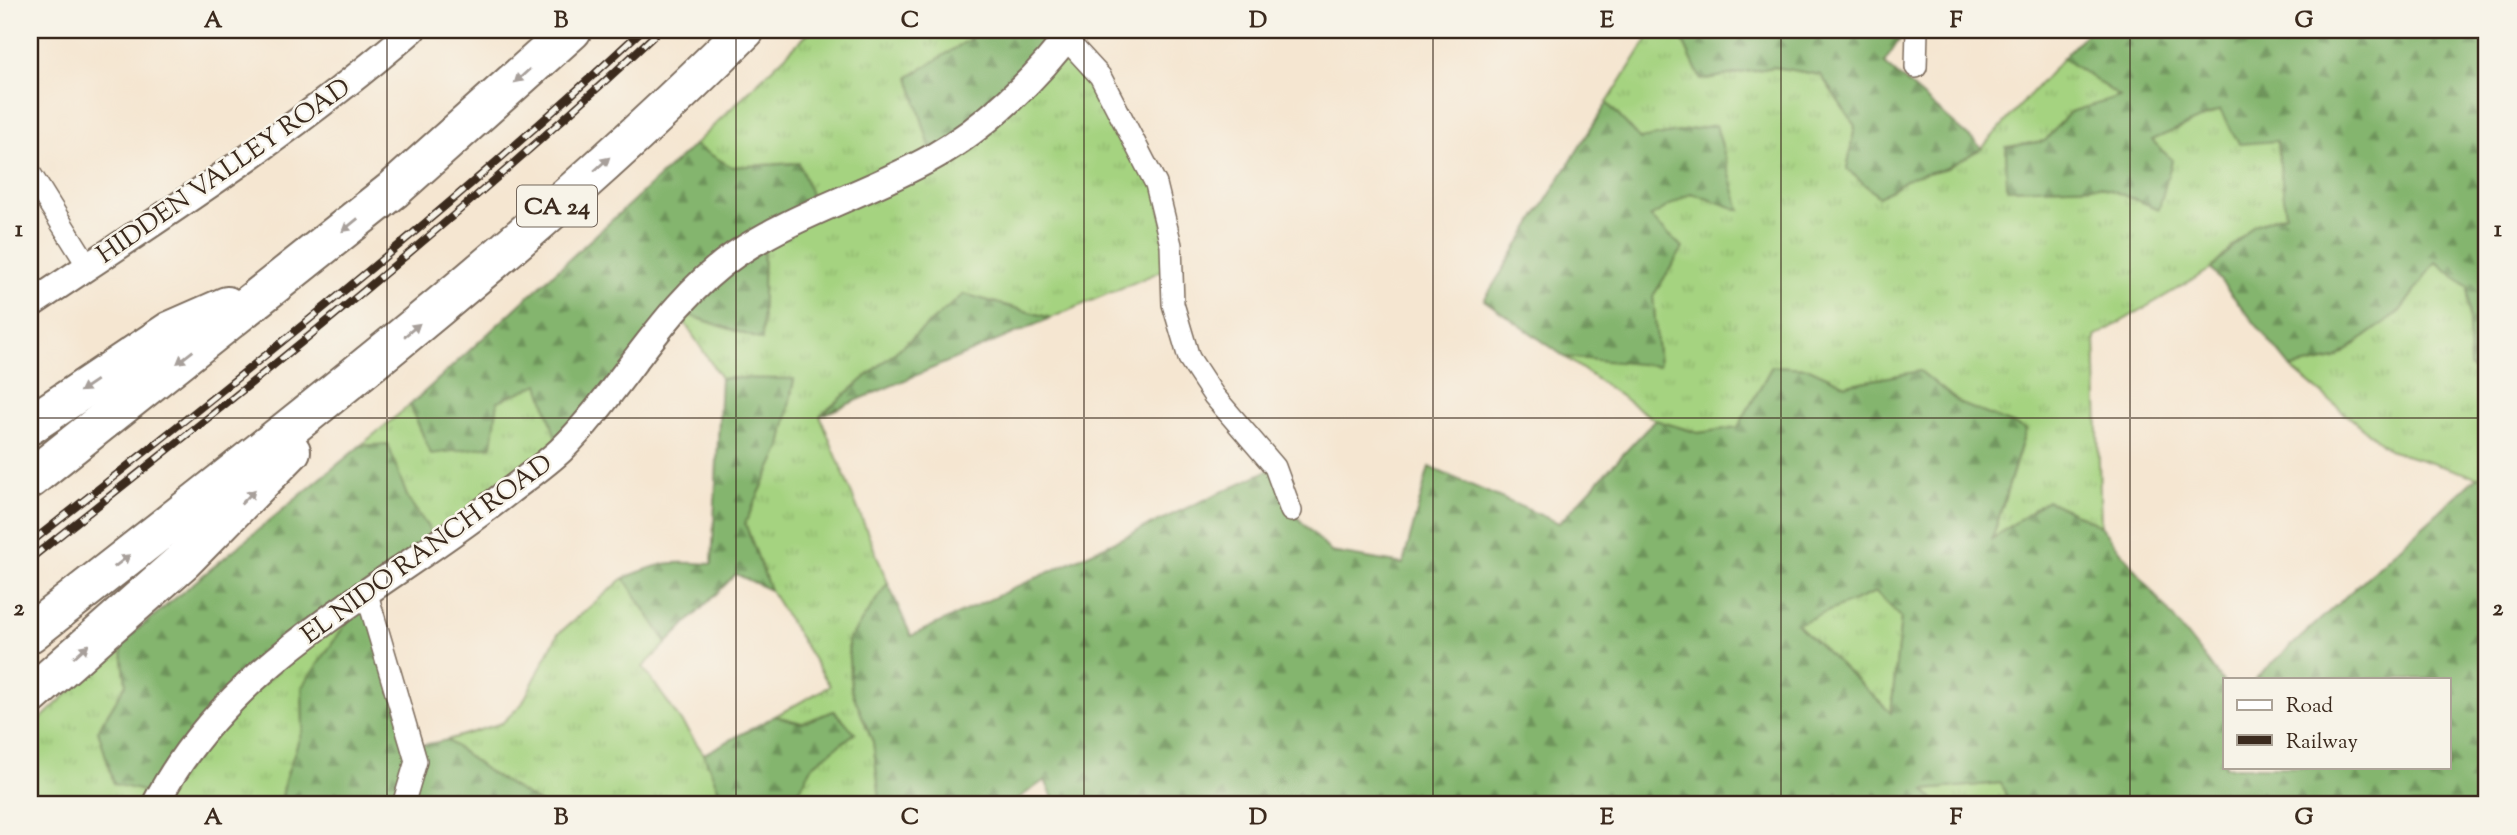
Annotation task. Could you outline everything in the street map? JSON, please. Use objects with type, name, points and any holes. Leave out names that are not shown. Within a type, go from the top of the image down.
[{"type":"highway","points":[[30,479],[404,181],[572,30]]},
{"type":"highway","name":"CA 24","points":[[30,633],[359,373],[544,217],[745,30]]},
{"type":"highway","points":[[30,425],[170,331],[277,284]]},
{"type":"highway","points":[[30,696],[244,502],[359,373]]},
{"type":"street","name":"HIDDEN VALLEY ROAD","points":[[30,305],[286,129],[376,61],[412,30]]},
{"type":"street","points":[[1916,66],[1917,30]]},
{"type":"street","points":[[1069,34],[1100,76],[1156,184],[1171,245],[1172,304],[1189,358],[1214,396],[1275,467],[1291,511]]},
{"type":"street","name":"EL NIDO RANCH ROAD","points":[[155,805],[194,743],[237,694],[290,647],[476,517],[560,451],[698,288],[734,256],[786,224],[933,157],[988,121],[1069,34]]},
{"type":"street","points":[[30,173],[88,266]]},
{"type":"street","points":[[367,594],[416,761],[403,805]]},
{"type":"green space","points":[[811,30],[963,30],[970,39],[1066,39],[1156,184],[1171,267],[1051,318],[964,294],[820,416],[888,583],[848,641],[851,689],[873,742],[881,800],[791,805],[813,765],[855,733],[834,711],[802,723],[775,716],[830,686],[770,590],[745,523],[781,447],[794,380],[721,378],[677,311],[762,339],[764,238],[792,163],[732,167],[694,145]]},
{"type":"green space","points":[[963,30],[1072,30],[933,157],[909,77],[970,39]]},
{"type":"green space","points":[[1653,30],[1678,30],[1701,80],[1774,67],[1821,75],[1855,126],[1847,169],[1879,197],[1911,177],[1947,168],[1982,148],[2063,58],[2121,97],[2070,112],[2045,141],[2006,147],[2008,189],[2100,186],[2158,208],[2152,140],[2220,110],[2277,140],[2286,214],[2254,225],[2211,269],[2095,337],[2101,526],[2047,501],[1992,540],[2026,430],[1961,404],[1920,371],[1846,385],[1809,368],[1772,366],[1738,428],[1698,433],[1655,420],[1565,357],[1659,365],[1653,296],[1683,248],[1650,217],[1691,193],[1739,209],[1640,139],[1607,103]]},
{"type":"green space","points":[[1678,30],[1906,30],[1884,63],[1982,148],[1947,168],[1911,177],[1879,197],[1847,169],[1855,126],[1821,75],[1774,67],[1701,80]]},
{"type":"green space","points":[[2089,30],[2487,30],[2487,378],[2470,367],[2468,287],[2436,262],[2400,311],[2335,359],[2291,368],[2211,269],[2254,225],[2286,214],[2277,141],[2239,144],[2220,110],[2152,140],[2172,160],[2159,209],[2100,186],[2007,189],[2006,147],[2045,141],[2070,112],[2120,97],[2063,58]]},
{"type":"green space","points":[[1607,103],[1640,139],[1716,125],[1740,210],[1691,193],[1650,217],[1683,248],[1653,296],[1659,366],[1565,357],[1484,300]]},
{"type":"green space","points":[[694,145],[732,167],[799,163],[817,210],[764,238],[762,340],[677,311],[560,451],[539,384],[498,401],[492,446],[431,454],[410,405]]},
{"type":"green space","points":[[2436,261],[2468,287],[2470,367],[2487,378],[2487,475],[2477,477],[2389,450],[2291,368],[2335,359],[2400,311]]},
{"type":"green space","points":[[964,294],[1051,318],[820,416]]},
{"type":"green space","points":[[1772,366],[1809,368],[1846,385],[1920,371],[1961,404],[2026,429],[1992,539],[2047,500],[2101,526],[2223,681],[2223,768],[2450,768],[2450,678],[2256,678],[2477,477],[2487,475],[2487,805],[2010,805],[2001,783],[1925,790],[1938,805],[1415,805],[1407,792],[1378,805],[1056,805],[1045,780],[1009,805],[791,805],[880,800],[873,742],[851,689],[848,641],[888,583],[911,636],[1275,467],[1291,511],[1331,552],[1403,564],[1429,467],[1559,523],[1655,420],[1698,433],[1738,427]],"holes":[[[1876,592],[1901,617],[1891,713],[1797,624]]]},
{"type":"green space","points":[[721,378],[794,379],[781,447],[745,523],[770,590],[736,574],[667,643],[624,578],[667,564],[712,564]]},
{"type":"green space","points":[[540,383],[560,451],[439,543],[408,499],[388,445],[360,446],[410,405],[431,454],[498,401]]},
{"type":"green space","points":[[388,444],[408,499],[439,543],[367,594],[414,747],[447,740],[490,773],[543,805],[281,805],[285,780],[303,728],[302,687],[365,596],[290,647],[155,805],[139,805],[159,795],[114,784],[98,730],[126,684],[121,643],[360,446]]},
{"type":"green space","points":[[624,578],[667,643],[643,667],[704,754],[725,805],[543,805],[490,773],[447,740],[502,723],[522,704],[558,634]]},
{"type":"green space","points":[[1876,592],[1901,617],[1891,713],[1796,623]]},
{"type":"green space","points":[[367,594],[302,687],[303,728],[285,780],[281,805],[155,805],[159,796],[139,805],[30,805],[30,729],[121,643],[126,684],[98,730],[114,784],[194,743]]},
{"type":"green space","points":[[834,711],[855,733],[813,765],[791,805],[725,805],[704,754],[775,716],[802,723]]},
{"type":"green space","points":[[2002,783],[2010,805],[1938,805],[1924,790]]},
{"type":"railway","points":[[30,543],[418,229],[642,30]]},
{"type":"railway","points":[[30,559],[272,367],[430,236],[660,30]]}]
